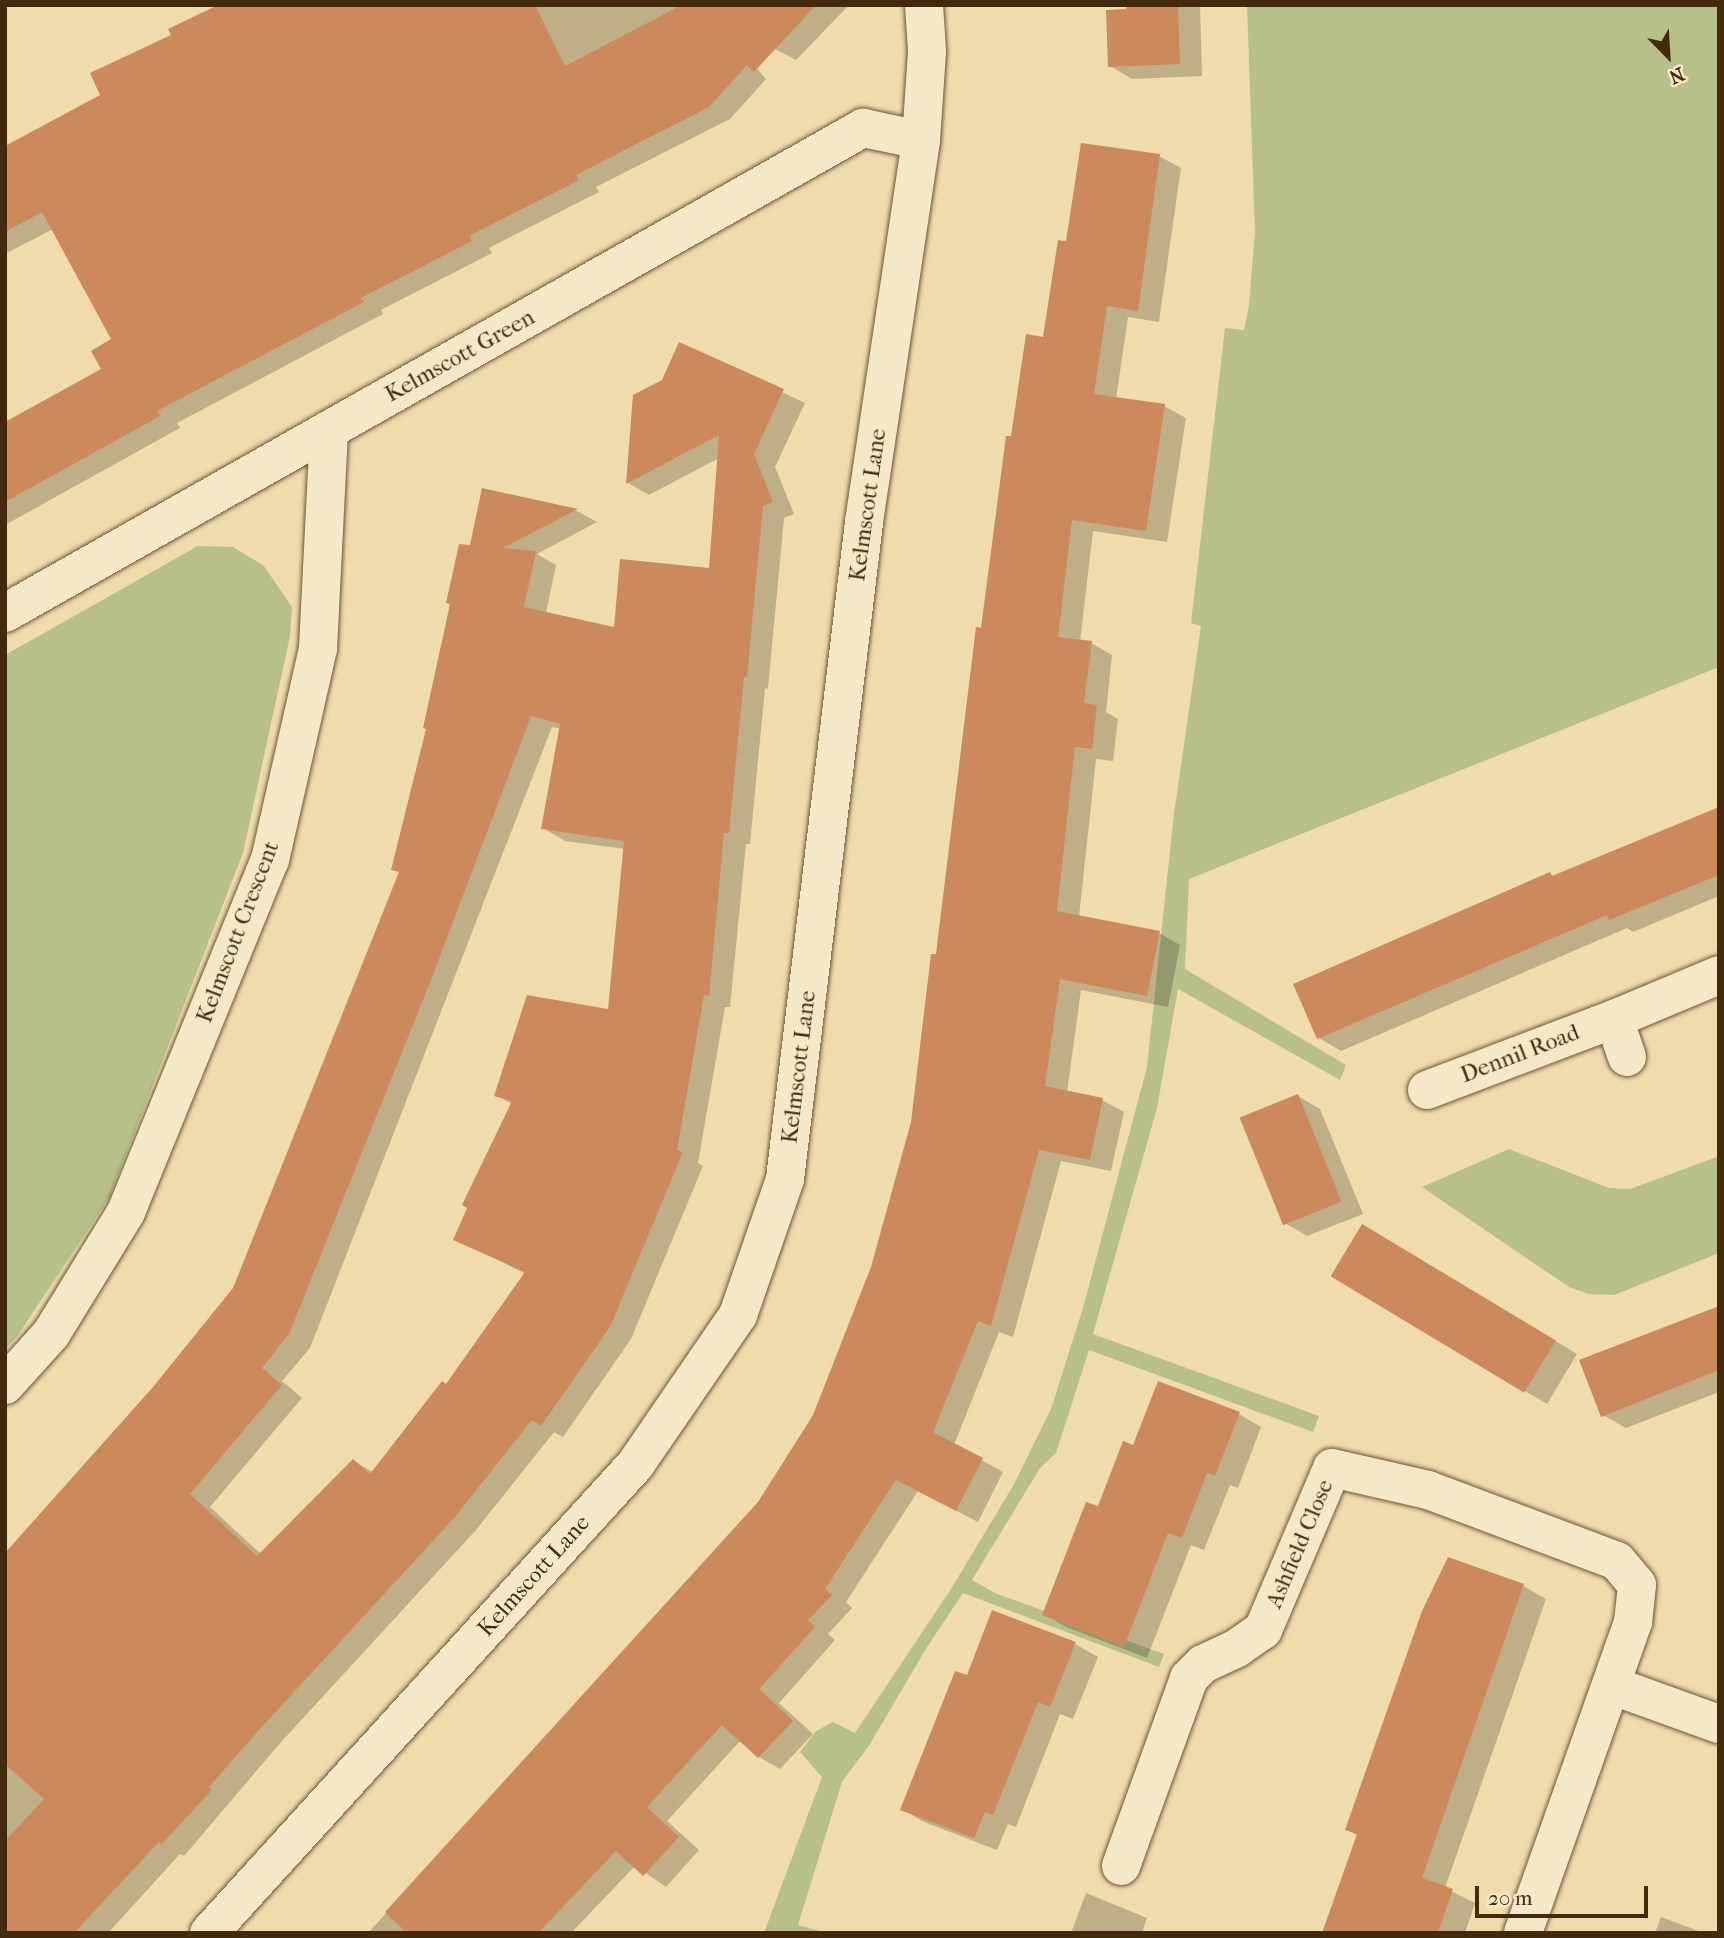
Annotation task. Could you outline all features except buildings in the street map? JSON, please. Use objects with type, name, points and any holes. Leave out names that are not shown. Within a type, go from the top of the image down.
[{"type":"street","name":"Kelmscott Lane","points":[[209,1933],[635,1465],[738,1315],[785,1179],[864,522],[921,140],[927,51],[924,5]]},
{"type":"street","name":"Kelmscott Green","points":[[5,612],[863,128],[921,140]]},
{"type":"street","name":"Kelmscott Crescent","points":[[5,1385],[51,1334],[126,1212],[270,860],[318,648],[329,429]]},
{"type":"street","name":"Dennil Road","points":[[1427,1090],[1614,1019],[1719,975]]},
{"type":"street","points":[[1614,1019],[1627,1057]]},
{"type":"street","name":"Ashfield Close","points":[[1121,1867],[1189,1678],[1203,1664],[1237,1648],[1263,1630],[1332,1468],[1428,1490],[1617,1561],[1637,1585],[1633,1622],[1611,1685]]},
{"type":"street","points":[[1524,1933],[1611,1685],[1719,1724]]},
{"type":"green space","points":[[1247,5],[1719,5],[1719,667],[1189,879],[1185,969],[1346,1065],[1340,1080],[1178,989],[1157,1108],[1093,1334],[1319,1416],[1313,1432],[1089,1350],[1056,1453],[1040,1468],[972,1580],[997,1594],[1164,1654],[1159,1667],[963,1593],[927,1647],[870,1744],[842,1782],[798,1925],[827,1933],[764,1933],[822,1777],[800,1752],[816,1731],[833,1722],[855,1733],[951,1589],[1013,1486],[1051,1409],[1083,1308],[1147,1067],[1174,814],[1201,626],[1191,623],[1225,328],[1244,330],[1249,306],[1255,232]]},
{"type":"green space","points":[[198,546],[233,547],[264,566],[292,607],[290,636],[243,853],[109,1198],[18,1335],[5,1350],[5,655]]},
{"type":"green space","points":[[1509,1149],[1609,1188],[1630,1189],[1717,1157],[1719,1253],[1614,1295],[1589,1294],[1569,1287],[1422,1187]]}]
